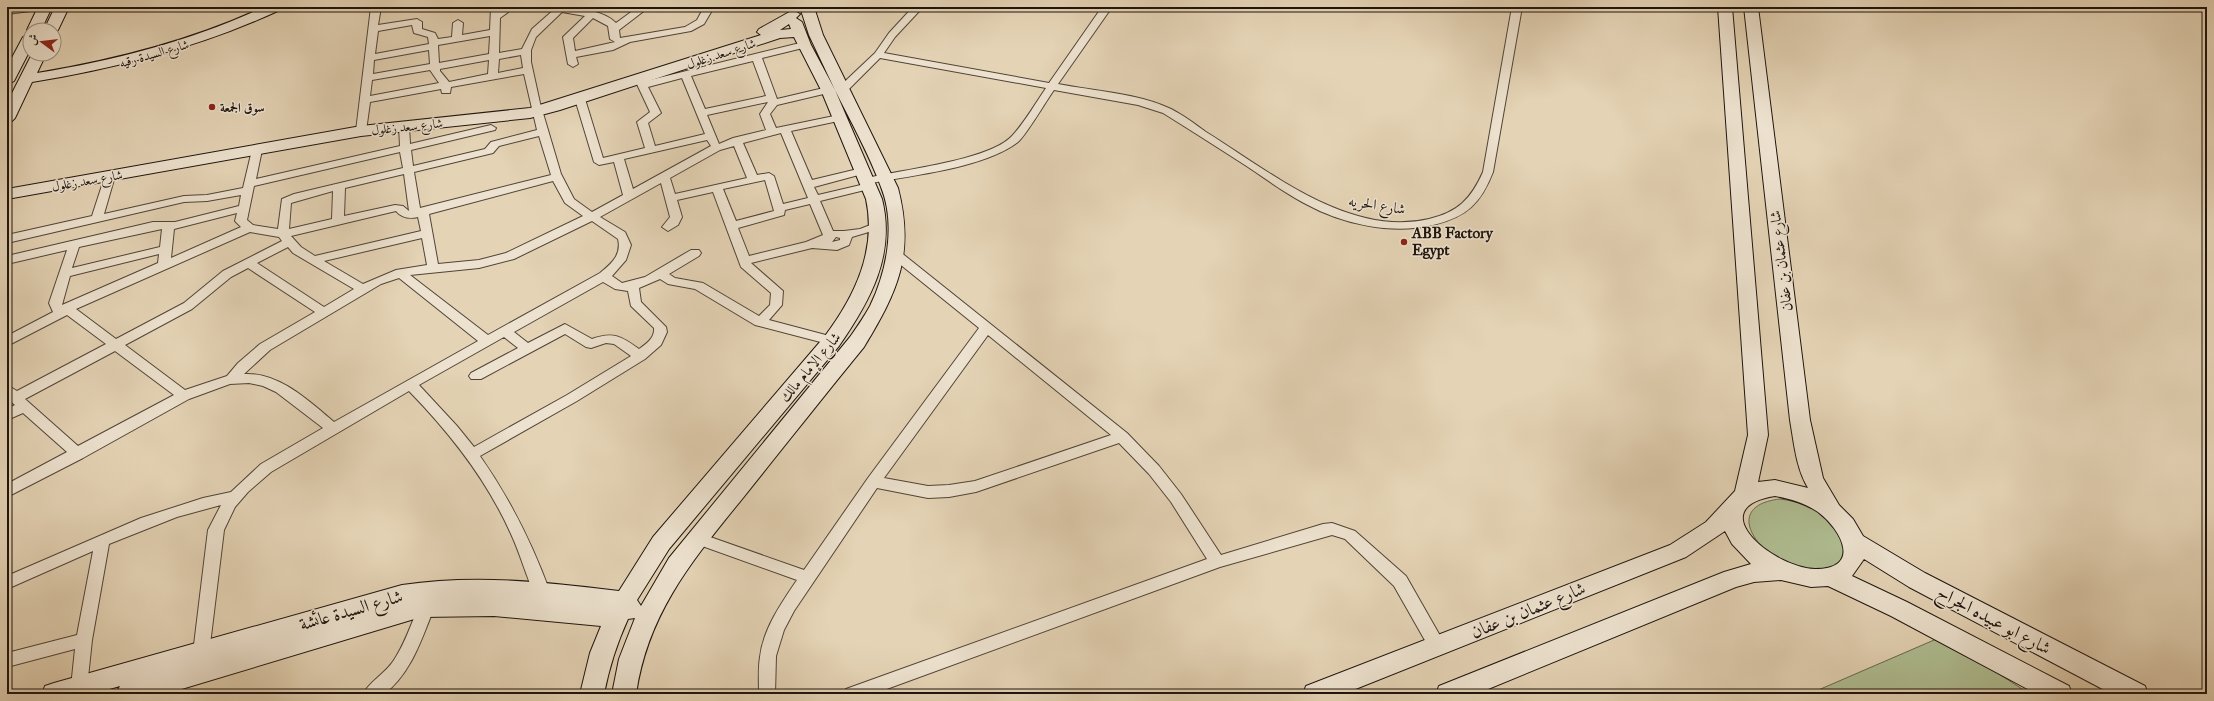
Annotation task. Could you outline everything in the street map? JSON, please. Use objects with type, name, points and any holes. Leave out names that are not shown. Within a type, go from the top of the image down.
[{"type":"street","points":[[7,12],[38,7]]},
{"type":"street","points":[[38,22],[45,7]]},
{"type":"street","points":[[54,22],[62,7]]},
{"type":"street","name":"شارع السيدة رقيه","points":[[29,76],[153,48],[203,32],[259,7]]},
{"type":"street","name":"شارع السيدة رقيه","points":[[29,76],[99,67],[161,52],[229,29],[275,7]]},
{"type":"street","points":[[361,128],[372,29],[376,7]]},
{"type":"street","points":[[493,77],[496,12],[510,7]]},
{"type":"street","points":[[614,29],[644,7]]},
{"type":"street","points":[[591,15],[569,34],[572,60],[610,48],[626,41],[688,29],[702,22],[710,7]]},
{"type":"street","points":[[232,379],[243,366],[265,347],[362,289],[400,273],[433,268],[479,264],[505,258],[591,217],[716,148],[738,140],[785,129],[843,111],[892,35],[918,7]]},
{"type":"street","points":[[807,185],[871,179],[975,158],[1005,148],[1015,139],[1053,86],[1106,7]]},
{"type":"street","name":"شارع الحريه","points":[[878,55],[1140,102],[1162,109],[1308,201],[1330,211],[1354,219],[1380,224],[1407,226],[1428,224],[1448,217],[1470,205],[1481,189],[1488,172],[1518,7]]},
{"type":"street","points":[[1726,7],[1758,435],[1732,522],[1738,536],[1749,550],[1764,562],[1782,571],[1801,577],[1817,579],[1831,577],[1846,570],[1854,558],[1854,542],[1849,531],[1830,509],[1813,499],[1782,489],[1759,489],[1739,502]]},
{"type":"street","name":"شارع عثمان بن عفان","points":[[1751,7],[1801,427],[1813,479],[1830,509]]},
{"type":"street","points":[[201,653],[216,530],[222,514],[233,497],[248,482],[266,468],[410,384],[604,276],[615,267],[623,257],[626,246],[623,238],[615,231],[569,202],[556,177],[539,118],[526,51],[534,33],[562,8],[591,15],[611,22],[614,29],[615,39],[626,41]]},
{"type":"street","name":"شارع الإمام مالك","points":[[797,9],[802,39],[843,111]]},
{"type":"street","name":"شارع الإمام مالك","points":[[592,694],[602,657],[620,610],[643,568],[661,543],[832,341],[861,297],[872,269],[878,233],[876,207],[871,179],[843,111],[816,35],[797,9]]},
{"type":"street","name":"شارع سعد زغلول","points":[[7,186],[32,186],[110,176],[257,150],[361,128],[404,126],[492,132],[539,118],[744,40],[779,25],[797,9]]},
{"type":"street","points":[[372,29],[415,21],[417,30],[432,35],[437,75],[446,89]]},
{"type":"street","points":[[457,38],[458,23]]},
{"type":"street","points":[[369,58],[457,38],[495,32]]},
{"type":"street","name":"شارع سعد زغلول","points":[[7,194],[32,186],[361,128],[504,111],[539,118],[580,99],[641,82],[779,34],[802,39]]},
{"type":"street","points":[[651,151],[642,122],[656,113],[641,82],[757,58],[802,39]]},
{"type":"street","points":[[7,81],[11,69],[22,50]]},
{"type":"street","points":[[367,78],[526,51]]},
{"type":"street","points":[[757,58],[773,100]]},
{"type":"street","points":[[7,118],[12,100],[29,76],[35,62]]},
{"type":"street","points":[[364,100],[446,89],[493,77],[529,70]]},
{"type":"street","points":[[685,74],[716,148]]},
{"type":"street","points":[[580,99],[597,160],[602,162],[711,136]]},
{"type":"street","points":[[701,112],[773,100],[843,111]]},
{"type":"street","points":[[772,132],[765,114],[773,100]]},
{"type":"street","points":[[7,239],[184,199],[207,198],[405,148],[446,139],[492,132],[539,118]]},
{"type":"street","points":[[404,126],[405,148],[409,170],[419,213],[426,232],[433,268]]},
{"type":"street","points":[[785,129],[828,240],[837,246],[844,238],[862,240],[878,233]]},
{"type":"street","points":[[286,238],[286,201],[298,196],[489,151],[492,132]]},
{"type":"street","points":[[446,139],[452,160]]},
{"type":"street","points":[[738,140],[753,178]]},
{"type":"street","points":[[257,150],[241,221],[249,228],[286,238],[314,260],[362,289]]},
{"type":"street","points":[[619,158],[628,196]]},
{"type":"street","points":[[360,159],[366,180]]},
{"type":"street","points":[[103,237],[101,217],[110,176]]},
{"type":"street","points":[[664,176],[676,217],[674,223],[668,228]]},
{"type":"street","points":[[670,198],[753,178],[769,176],[781,212],[731,226]]},
{"type":"street","points":[[7,415],[16,398],[188,306],[216,281],[249,263],[286,238],[338,221],[395,208],[399,208],[404,214],[419,213],[556,177]]},
{"type":"street","points":[[780,208],[812,200],[871,179]]},
{"type":"street","name":"شارع الإمام مالك","points":[[624,694],[632,655],[642,628],[663,586],[696,538],[857,342],[879,306],[892,271],[895,254],[896,213],[871,179]]},
{"type":"street","points":[[338,221],[339,186]]},
{"type":"street","points":[[717,187],[747,267],[773,286],[778,296],[774,309],[759,322]]},
{"type":"street","points":[[7,260],[160,224],[173,225],[244,208]]},
{"type":"street","points":[[164,266],[167,229],[173,225]]},
{"type":"street","points":[[7,342],[63,310],[249,228]]},
{"type":"street","points":[[314,260],[426,232]]},
{"type":"street","points":[[744,261],[828,240]]},
{"type":"street","points":[[74,245],[55,303],[184,396]]},
{"type":"street","points":[[64,274],[165,249]]},
{"type":"street","points":[[604,276],[615,284],[631,286],[659,274],[695,253]]},
{"type":"street","points":[[895,254],[1122,437],[1154,470],[1176,498],[1217,562]]},
{"type":"street","points":[[249,263],[323,312]]},
{"type":"street","points":[[400,273],[487,341]]},
{"type":"street","points":[[659,274],[672,281],[699,286],[759,322],[832,341]]},
{"type":"street","points":[[472,454],[572,398],[640,356],[656,342],[661,332],[657,323],[635,303],[635,291],[631,286]]},
{"type":"street","points":[[767,694],[768,656],[776,630],[807,577],[873,482],[987,327]]},
{"type":"street","points":[[476,376],[559,330],[567,328],[591,344],[605,339],[617,340],[640,356]]},
{"type":"street","points":[[505,332],[526,348]]},
{"type":"street","points":[[7,491],[200,388],[232,379],[264,380],[276,384],[292,395],[333,429]]},
{"type":"street","points":[[410,384],[446,421],[472,454],[509,513],[535,569],[542,592]]},
{"type":"street","points":[[16,398],[78,454]]},
{"type":"street","points":[[873,482],[928,492],[949,491],[984,483],[1122,437]]},
{"type":"street","points":[[7,583],[170,512],[233,497]]},
{"type":"street","name":"شارع عثمان بن عفان","points":[[1315,694],[1678,551],[1703,537],[1739,502]]},
{"type":"street","points":[[852,694],[1217,562],[1322,530],[1340,531],[1350,535],[1400,581],[1437,646]]},
{"type":"street","points":[[696,538],[807,577]]},
{"type":"street","points":[[79,687],[84,640],[102,541]]},
{"type":"street","name":"شارع ابو عبيده الجراح","points":[[1854,542],[1917,580],[2136,694]]},
{"type":"street","points":[[1448,694],[1732,579],[1754,573],[1782,571]]},
{"type":"street","points":[[1831,577],[1899,609],[2060,694]]},
{"type":"street","name":"شارع السيدة عائشة","points":[[128,694],[323,627],[402,595],[429,590],[456,587],[542,592],[620,610]]},
{"type":"street","name":"شارع السيدة عائشة","points":[[54,694],[201,653],[323,627],[390,615],[427,606],[450,604],[620,610]]},
{"type":"street","points":[[370,694],[393,675],[405,659],[427,606]]},
{"type":"street","points":[[620,610],[634,614],[642,628]]},
{"type":"street","points":[[7,660],[84,640]]},
{"type":"green space","points":[[1780,499],[1810,507],[1818,511],[1831,522],[1845,539],[1843,561],[1823,570],[1801,569],[1780,560],[1763,548],[1752,533],[1749,518],[1758,506]]},
{"type":"green space","points":[[1941,637],[2030,694],[1809,694]]},
{"type":"place","name":"سوق الجمعة","points":[[212,107]]},
{"type":"place","name":"ABB Factory Egypt","points":[[1404,242]]}]
